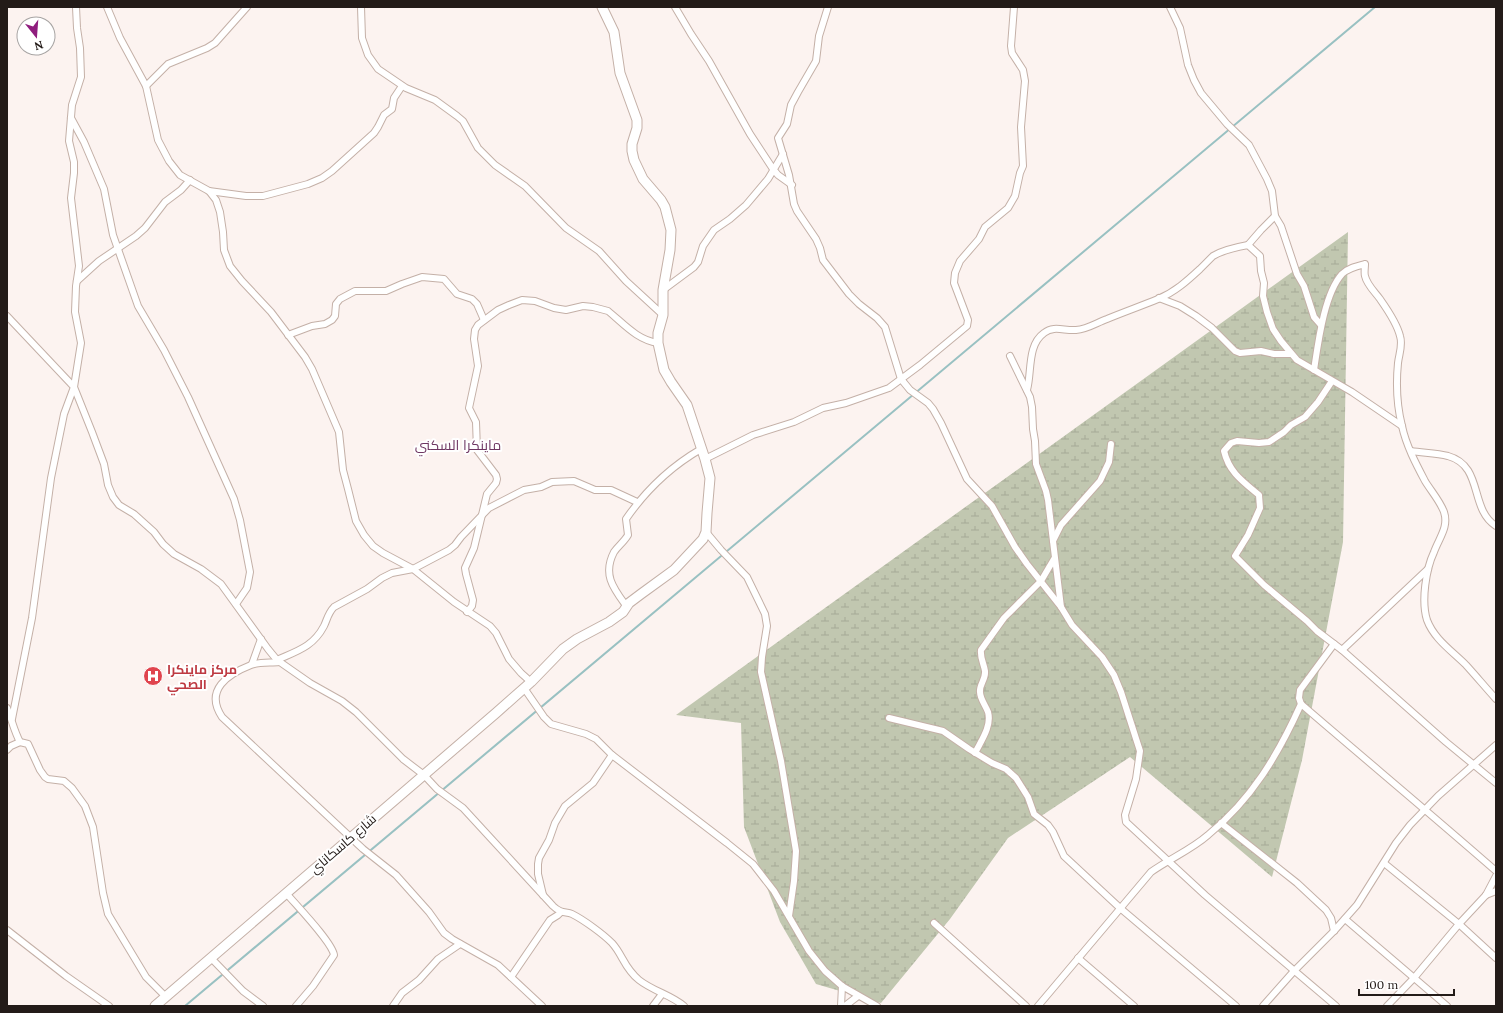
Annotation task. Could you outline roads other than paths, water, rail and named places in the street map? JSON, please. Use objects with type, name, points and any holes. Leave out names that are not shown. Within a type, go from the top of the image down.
[{"type":"street","points":[[12,719],[32,618],[50,478],[64,414],[74,387],[81,343],[75,312],[79,266],[71,198],[74,162],[69,141],[72,105],[81,77],[76,7]]},
{"type":"street","points":[[107,7],[129,55],[146,86],[158,140],[169,161],[180,175],[209,191],[216,200],[220,212],[224,250],[230,266],[271,312],[312,369],[339,432],[343,470],[356,521],[373,546],[413,569],[467,612],[490,626],[496,633],[509,660],[531,682]]},
{"type":"street","points":[[146,86],[168,64],[207,48],[215,43],[247,7]]},
{"type":"street","points":[[361,7],[361,32],[368,55],[381,72],[413,92],[435,100],[457,116],[463,122],[478,148],[495,165],[525,186],[566,228],[599,251],[634,289],[663,315]]},
{"type":"street","points":[[602,7],[614,32],[620,73],[637,120],[637,128],[632,144],[634,160],[643,179],[661,200],[671,230],[670,250],[663,290],[663,315],[658,333],[658,344],[664,370],[687,405],[710,478],[706,532],[747,577],[765,614],[767,626],[761,672],[781,761],[796,851],[794,881],[789,916]]},
{"type":"street","points":[[674,7],[690,34],[712,65],[750,134],[773,169],[778,175],[792,185]]},
{"type":"street","points":[[828,7],[819,36],[816,61],[791,105],[787,124],[778,138],[792,185],[794,204],[801,218],[816,239],[823,260],[849,294],[877,318],[885,327],[901,379],[916,396],[928,403],[933,409],[967,479],[992,506],[1015,547],[1061,607],[1072,625],[1102,657],[1114,675],[1138,744],[1140,759],[1138,772],[1125,819],[1206,894],[1336,1006]]},
{"type":"street","points":[[705,459],[753,435],[794,422],[823,408],[846,403],[889,388],[920,365],[966,326],[968,320],[961,298],[954,283],[955,273],[960,261],[979,239],[985,227],[1008,208],[1015,196],[1023,166],[1021,127],[1025,81],[1023,70],[1012,53],[1011,46],[1014,7]]},
{"type":"street","points":[[1170,7],[1180,28],[1188,65],[1201,93],[1227,124],[1249,145],[1267,179],[1272,191],[1275,216],[1281,226],[1297,274],[1304,286],[1314,317],[1321,325]]},
{"type":"street","points":[[209,191],[246,196],[264,196],[296,188],[322,178],[374,133],[384,115],[392,109],[394,98],[402,86]]},
{"type":"street","points":[[71,117],[84,142],[104,189],[113,235],[138,306],[182,384],[234,499],[240,520],[250,572],[247,588],[236,604]]},
{"type":"street","points":[[663,290],[694,267],[698,262],[703,246],[714,230],[740,212],[768,179],[783,154]]},
{"type":"street","points":[[77,282],[99,261],[145,228],[165,202],[181,190],[190,180]]},
{"type":"street","points":[[1027,390],[1030,380],[1032,352],[1037,340],[1043,333],[1050,329],[1058,328],[1073,331],[1084,330],[1159,298],[1182,285],[1214,256],[1228,250],[1248,245],[1275,216]]},
{"type":"street","points":[[1248,245],[1260,256],[1261,271],[1264,283],[1263,296],[1273,330],[1291,354],[1297,360],[1352,392],[1402,426]]},
{"type":"street","points":[[1314,370],[1321,325],[1334,288],[1342,274],[1352,267],[1365,264],[1365,277],[1388,312],[1401,336],[1401,348],[1398,362],[1398,389],[1402,426],[1411,451],[1425,481],[1444,512],[1446,524],[1428,569],[1424,607],[1433,633],[1465,664],[1496,699]]},
{"type":"street","points":[[288,335],[312,326],[325,324],[332,320],[335,316],[336,304],[340,299],[355,291],[386,291],[422,277],[446,280],[457,294],[472,299],[477,304],[484,320]]},
{"type":"street","points":[[1159,298],[1180,306],[1196,316],[1212,328],[1235,351],[1240,353],[1261,351],[1274,354],[1291,354]]},
{"type":"street","points":[[467,612],[472,606],[473,600],[465,568],[474,548],[487,494],[496,483],[497,479],[477,450],[476,422],[469,408],[478,366],[474,339],[475,330],[478,325],[509,305],[522,300],[534,301],[554,308],[566,310],[583,306],[593,307],[608,311],[640,338],[658,344]]},
{"type":"street","points":[[7,316],[74,387],[104,464],[108,485],[113,497],[120,505],[134,514],[154,532],[162,544],[174,554],[201,569],[221,584],[278,661],[310,683],[342,701],[356,712],[403,759],[424,775],[437,789],[463,808],[553,906],[561,912],[573,914],[612,943],[629,971],[647,986],[669,996],[684,1006]]},
{"type":"street","points":[[1010,356],[1030,397],[1036,464],[1046,491],[1061,607]]},
{"type":"street","points":[[1332,381],[1305,417],[1291,425],[1269,442],[1259,443],[1238,441],[1230,443],[1224,451],[1227,462],[1237,476],[1259,495],[1260,508],[1248,535],[1235,556],[1287,606],[1307,621],[1316,631],[1342,650],[1496,783]]},
{"type":"street","points":[[1053,542],[1061,525],[1100,481],[1109,462],[1111,444]]},
{"type":"street","points":[[627,607],[614,589],[609,573],[614,552],[628,535],[626,519],[637,502],[664,474],[701,449]]},
{"type":"street","points":[[1411,451],[1449,456],[1460,463],[1470,473],[1478,499],[1485,514],[1491,523],[1496,526]]},
{"type":"street","points":[[542,1006],[498,965],[460,944],[444,933],[429,912],[396,875],[350,838],[222,717],[217,710],[215,700],[218,688],[228,677],[252,664],[278,661],[304,649],[312,643],[324,626],[330,611],[334,607],[392,573],[413,569],[449,550],[488,508],[524,490],[560,481],[574,481],[595,490],[611,490],[637,502]]},
{"type":"street","name":"شارع كاسكاناي","points":[[155,1006],[531,682],[564,649],[577,639],[609,622],[623,612],[641,594],[674,570],[703,539],[706,532]]},
{"type":"street","points":[[975,753],[987,728],[989,720],[980,694],[980,689],[985,677],[980,656],[981,650],[1004,618],[1041,581],[1054,559]]},
{"type":"street","points":[[1342,650],[1428,569]]},
{"type":"street","points":[[252,664],[261,639]]},
{"type":"street","points":[[1334,644],[1300,690],[1299,698],[1301,704],[1425,809],[1496,872]]},
{"type":"street","points":[[524,688],[544,717],[551,724],[586,734],[596,739],[612,755],[728,843],[753,864],[774,891],[810,951],[825,971],[842,986],[866,1003],[877,1006]]},
{"type":"street","points":[[1038,1006],[1151,872],[1208,836],[1233,811],[1264,774],[1278,752],[1301,704]]},
{"type":"street","points":[[7,708],[12,719],[14,731],[20,742]]},
{"type":"street","points":[[889,718],[943,731],[975,753],[1006,770],[1016,778],[1028,797],[1034,814],[1048,825],[1053,832],[1064,856],[1120,908],[1236,1006]]},
{"type":"street","points":[[7,750],[11,746],[20,742],[28,744],[40,770],[45,777],[48,779],[64,781],[72,788],[85,806],[93,827],[103,893],[108,914],[146,977],[166,997]]},
{"type":"street","points":[[1263,1006],[1294,971],[1357,906],[1410,825],[1458,777],[1496,745]]},
{"type":"street","points":[[544,897],[538,874],[538,864],[539,858],[549,840],[555,822],[565,806],[593,783],[612,755]]},
{"type":"street","points":[[1221,823],[1297,883],[1326,910],[1331,918],[1334,931]]},
{"type":"street","points":[[1384,863],[1459,924],[1496,958]]},
{"type":"street","points":[[1387,1006],[1414,978],[1459,924],[1486,895],[1496,876]]},
{"type":"street","points":[[1486,895],[1496,891]]},
{"type":"street","points":[[286,893],[324,938],[334,955],[313,986],[296,1006]]},
{"type":"street","points":[[511,977],[550,920],[553,906]]},
{"type":"street","points":[[550,920],[561,912]]},
{"type":"street","points":[[1346,919],[1447,1006]]},
{"type":"street","points":[[934,923],[1026,1006]]},
{"type":"street","points":[[7,930],[66,976],[109,1006]]},
{"type":"street","points":[[393,1006],[402,993],[419,980],[438,959],[460,944]]},
{"type":"street","points":[[211,958],[243,991],[264,1006]]},
{"type":"street","points":[[1078,958],[1134,1006]]},
{"type":"street","points":[[841,1006],[842,986]]},
{"type":"street","points":[[653,1006],[662,994]]},
{"type":"street","points":[[845,1006],[858,996]]},
{"type":"waterway","points":[[185,1006],[1375,7]]},
{"type":"place","name":"مركز ماينكرا الصحي","points":[[153,676]]},
{"type":"district","name":"ماينكرا السكني","points":[[458,445]]}]
